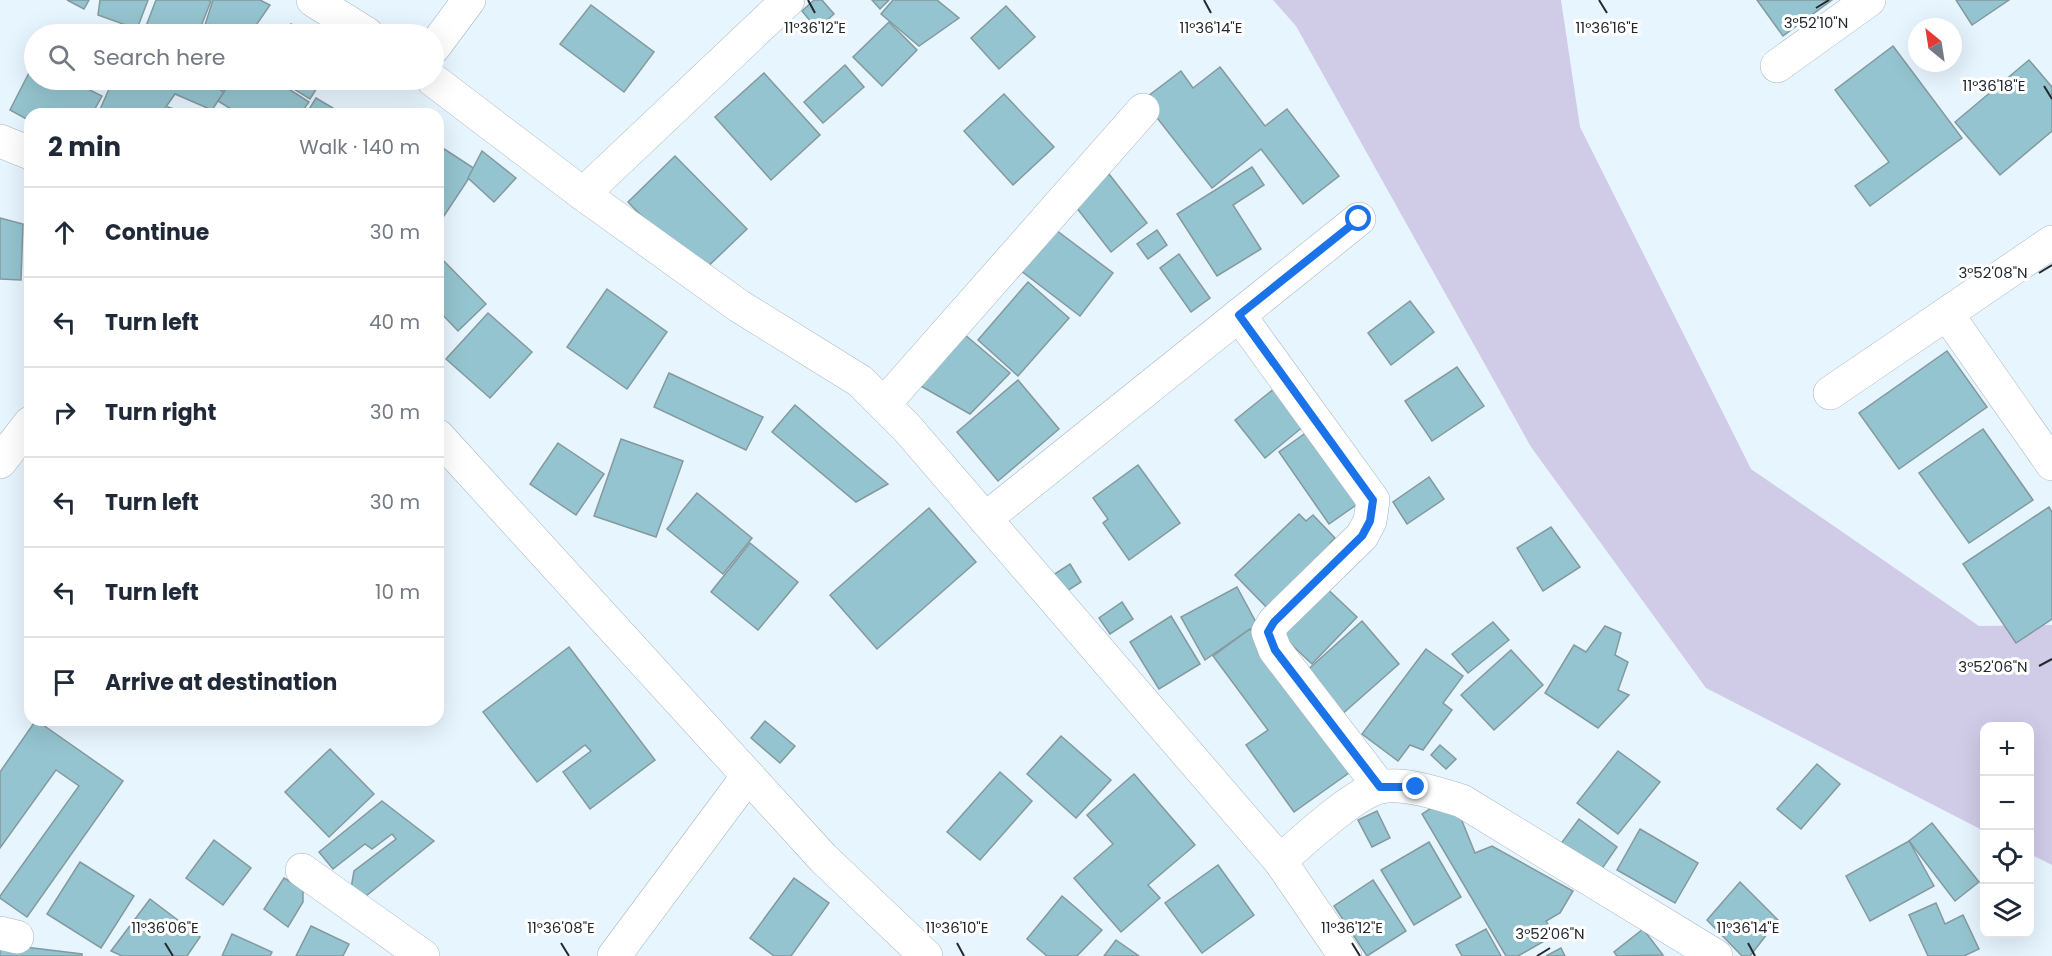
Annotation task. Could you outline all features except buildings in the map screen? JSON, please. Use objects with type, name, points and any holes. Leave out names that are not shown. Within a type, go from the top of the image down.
[{"type":"street","points":[[314,0],[351,24]]},
{"type":"street","points":[[444,34],[469,0]]},
{"type":"street","points":[[584,194],[788,0]]},
{"type":"street","points":[[1777,66],[1869,0]]},
{"type":"street","points":[[444,88],[584,194],[739,306],[860,381],[884,404],[1280,861],[1345,956]]},
{"type":"street","points":[[884,404],[1143,110]]},
{"type":"street","points":[[0,141],[24,151]]},
{"type":"street","points":[[985,519],[1359,219]]},
{"type":"street","points":[[1830,393],[2052,242]]},
{"type":"street","points":[[1947,314],[2052,464]]},
{"type":"street","points":[[1239,315],[1373,500],[1370,521],[1362,536],[1274,622],[1268,632],[1275,650],[1380,787]]},
{"type":"street","points":[[0,462],[24,431]]},
{"type":"street","points":[[444,443],[823,858],[926,956]]},
{"type":"street","points":[[614,956],[748,776]]},
{"type":"street","points":[[1280,861],[1351,802],[1380,787],[1416,787],[1462,801],[1716,956]]},
{"type":"street","points":[[302,870],[423,956]]},
{"type":"shaded area","points":[[1273,0],[1561,0],[1580,127],[1751,469],[1979,626],[2052,625],[2052,865],[2034,856],[2034,722],[1980,722],[1980,829],[1706,688],[1531,447],[1296,26]]},
{"type":"route","points":[[1359,219],[1239,315],[1373,500],[1370,521],[1362,536],[1274,622],[1268,632],[1275,650],[1380,787],[1416,787]]}]
